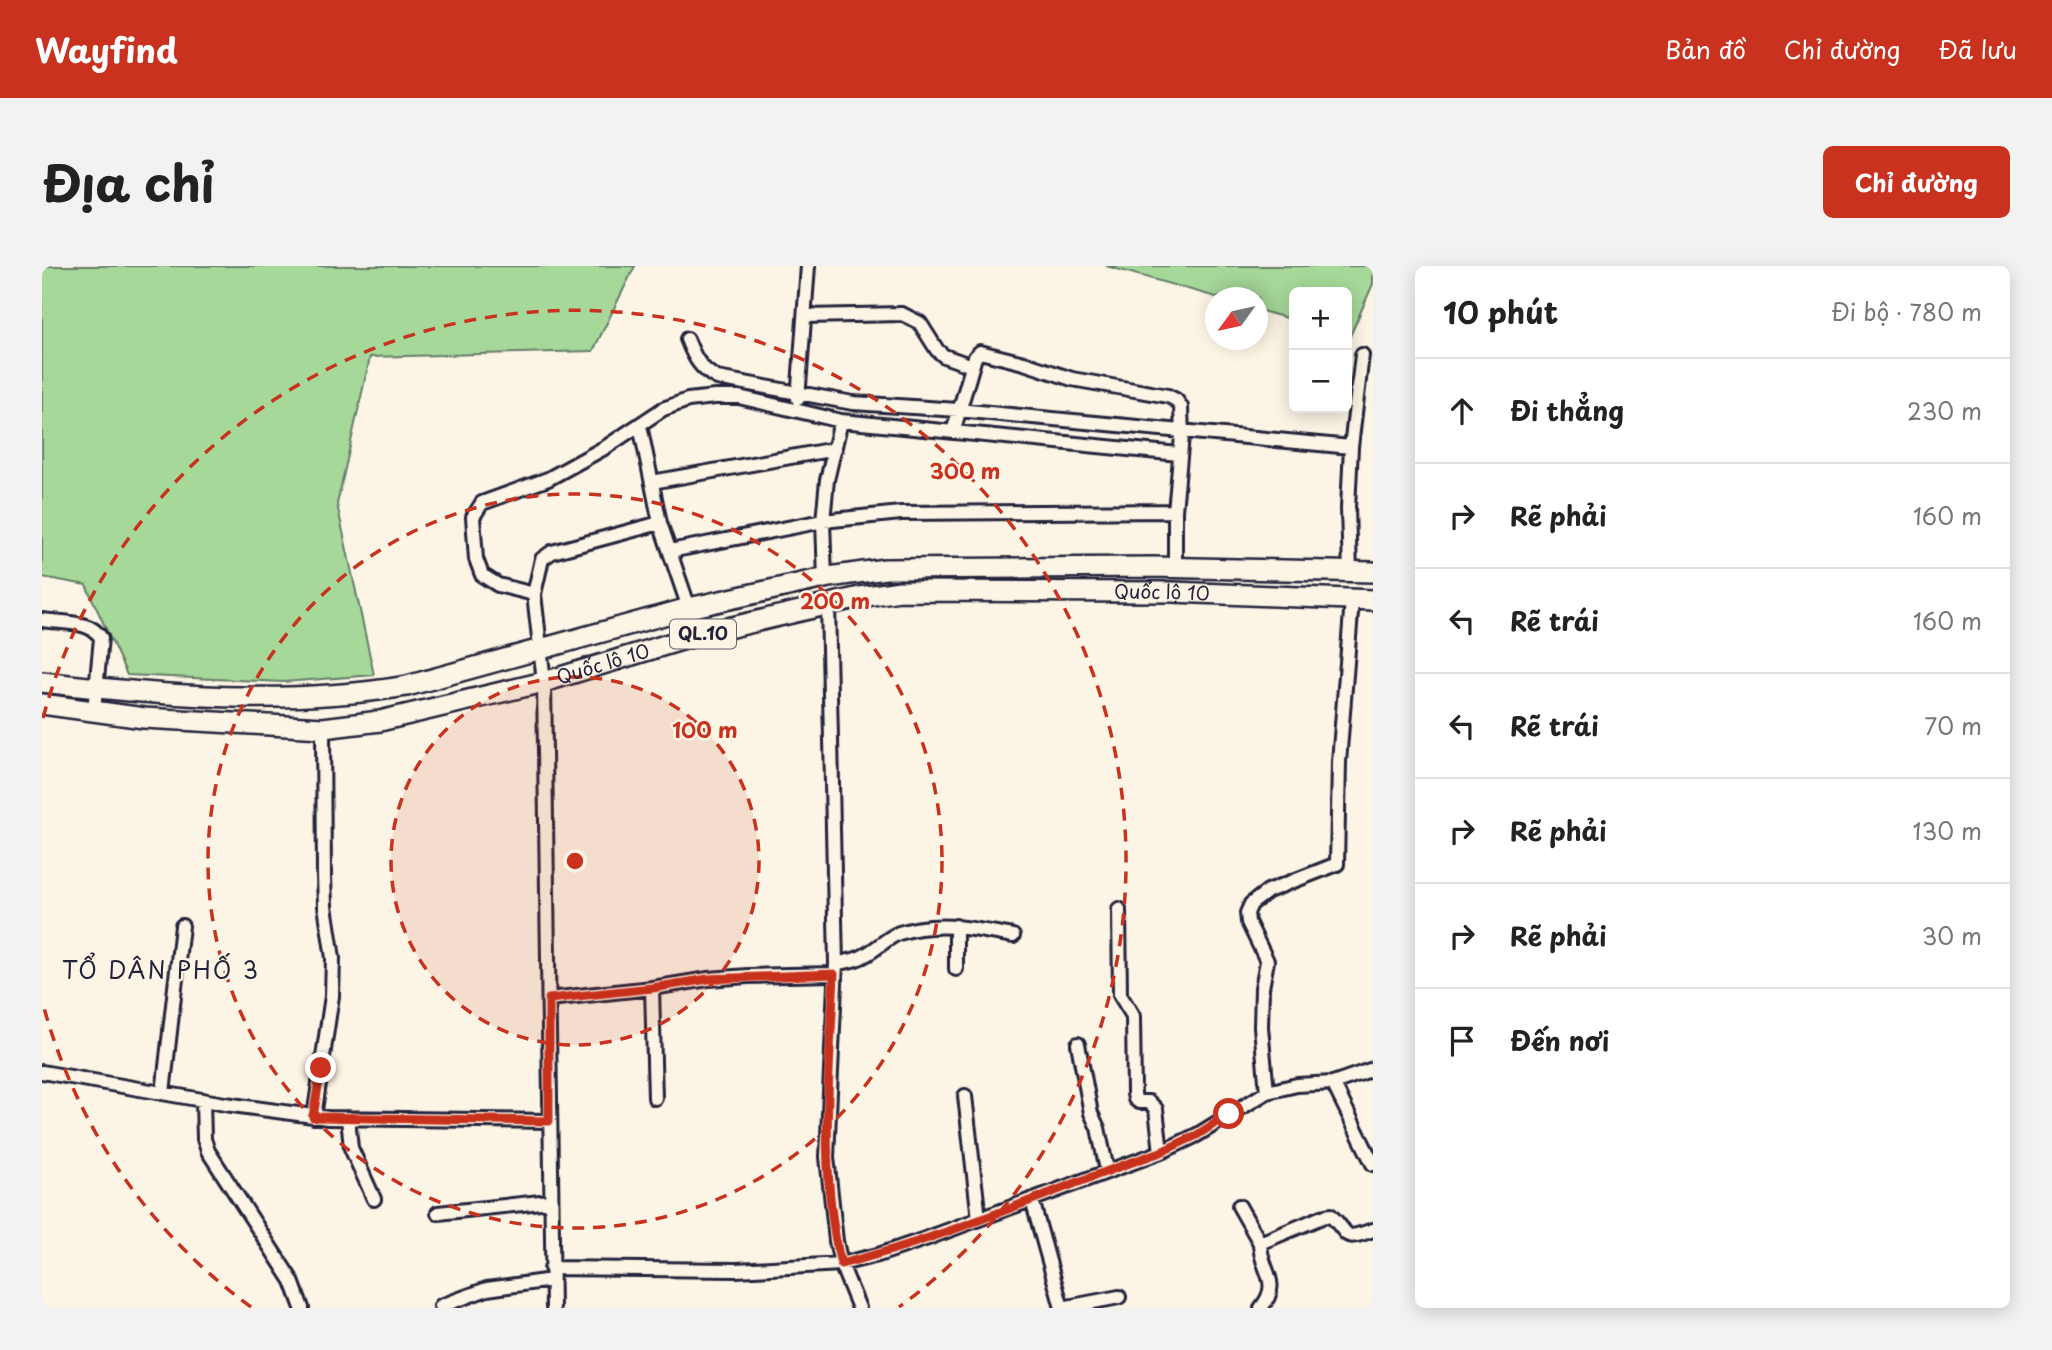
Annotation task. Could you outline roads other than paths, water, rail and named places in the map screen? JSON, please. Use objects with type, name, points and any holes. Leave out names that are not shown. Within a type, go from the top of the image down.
[{"type":"highway","name":"Quốc lộ 10","points":[[42,682],[250,697],[316,697],[363,693],[407,686],[689,608],[885,569],[1175,567],[1373,572]]},
{"type":"highway","name":"Quốc lộ 10","points":[[42,704],[144,718],[323,728],[380,721],[544,682],[698,635],[860,597],[900,591],[1172,592],[1373,600]]},
{"type":"street","points":[[798,401],[807,266]]},
{"type":"street","points":[[805,316],[902,314],[920,323],[937,350],[944,356],[972,366]]},
{"type":"street","points":[[687,340],[696,362],[717,378],[798,401],[841,421],[883,415],[1181,442],[1351,447]]},
{"type":"street","points":[[955,421],[975,357],[980,352],[1072,379],[1168,396],[1176,400],[1181,407],[1181,442],[1175,511],[1175,567]]},
{"type":"street","points":[[1350,572],[1348,508],[1351,447],[1362,355]]},
{"type":"street","points":[[534,594],[498,586],[482,575],[476,559],[473,517],[482,503],[548,478],[606,447],[663,409],[688,400],[739,397],[853,403],[883,415],[1181,442]]},
{"type":"street","points":[[825,579],[823,522],[827,480],[841,421]]},
{"type":"street","points":[[640,425],[660,523],[689,608]]},
{"type":"street","points":[[652,482],[835,449]]},
{"type":"street","points":[[670,551],[823,522],[901,513],[1175,511]]},
{"type":"street","points":[[553,1308],[544,682],[534,594],[542,559],[552,552],[660,523]]},
{"type":"street","points":[[1267,1092],[1261,1027],[1262,988],[1268,961],[1248,922],[1247,913],[1251,904],[1268,891],[1337,864],[1339,762],[1352,600]]},
{"type":"street","points":[[828,604],[835,969],[827,1157],[835,1241],[841,1264],[859,1308]]},
{"type":"street","points":[[42,620],[89,626],[97,630],[101,638],[94,711]]},
{"type":"street","points":[[313,1117],[332,996],[334,958],[325,906],[323,728]]},
{"type":"street","points":[[1119,909],[1120,995],[1133,1016],[1134,1094],[1135,1099],[1149,1102],[1156,1110],[1161,1152]]},
{"type":"street","points":[[549,999],[688,982],[835,969],[865,955],[899,933],[935,925],[1013,936]]},
{"type":"street","points":[[163,1093],[182,926]]},
{"type":"street","points":[[956,926],[956,969]]},
{"type":"street","points":[[652,988],[655,1098]]},
{"type":"street","points":[[1078,1044],[1091,1113],[1098,1128],[1107,1170]]},
{"type":"street","points":[[441,1306],[487,1289],[551,1274],[736,1270],[841,1264],[878,1255],[1161,1152],[1197,1135],[1267,1092],[1297,1085],[1334,1083],[1373,1069]]},
{"type":"street","points":[[42,1072],[313,1117],[549,1121]]},
{"type":"street","points":[[1334,1083],[1373,1164]]},
{"type":"street","points":[[965,1096],[979,1219]]},
{"type":"street","points":[[203,1100],[204,1139],[208,1151],[292,1281],[302,1308]]},
{"type":"street","points":[[348,1118],[351,1148],[373,1199]]},
{"type":"street","points":[[438,1213],[550,1200]]},
{"type":"street","points":[[1032,1200],[1062,1308],[1119,1297]]},
{"type":"street","points":[[1239,1206],[1260,1242],[1260,1251],[1272,1282],[1271,1294],[1261,1308]]},
{"type":"street","points":[[1260,1242],[1330,1215],[1337,1221],[1343,1233],[1349,1236],[1373,1230]]},
{"type":"district","name":"TỔ DÂN PHỐ 3","points":[[161,971]]}]
